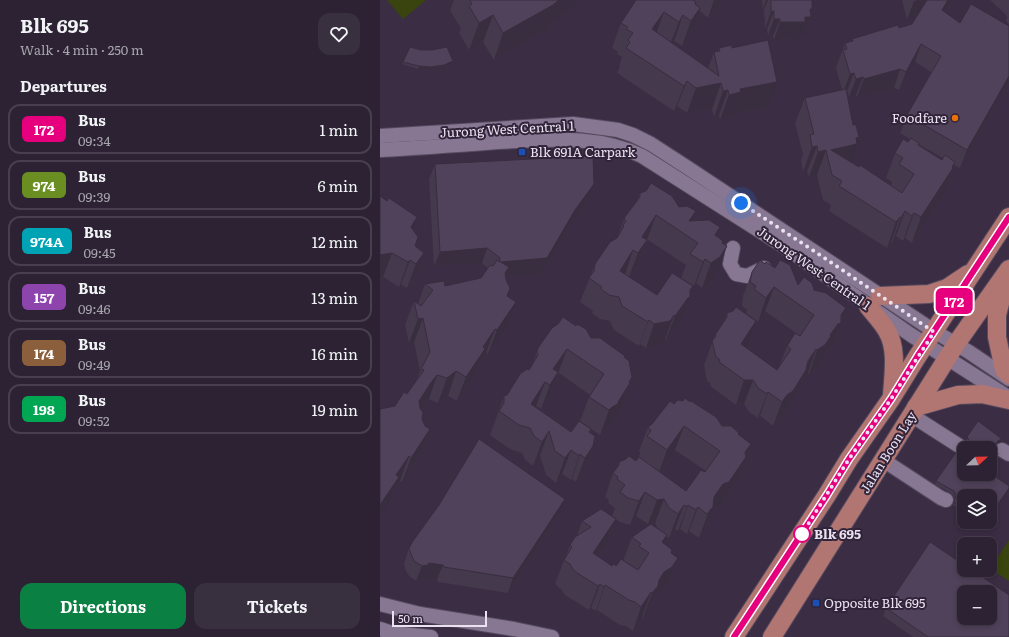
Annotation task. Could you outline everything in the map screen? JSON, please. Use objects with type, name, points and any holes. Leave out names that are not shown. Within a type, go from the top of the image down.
[{"type":"main road","name":"Jalan Boon Lay","points":[[734,637],[849,459],[891,399],[1009,217]]},
{"type":"main road","points":[[891,399],[893,348],[888,332],[874,301],[929,294],[947,288],[975,269]]},
{"type":"main road","points":[[1009,269],[997,315],[996,337],[1004,370],[1009,375]]},
{"type":"main road","name":"Jalan Boon Lay","points":[[772,637],[952,351],[1009,269]]},
{"type":"main road","points":[[914,411],[958,395],[982,394],[1009,399]]},
{"type":"street","name":"Jurong West Central 1","points":[[380,136],[573,124],[618,130],[633,135],[663,152],[820,255],[874,301]]},
{"type":"street","name":"Jurong West Central 1","points":[[380,150],[562,139],[614,145],[628,149],[642,156],[952,351]]},
{"type":"street","points":[[733,248],[730,264],[736,274],[747,276],[764,268]]},
{"type":"street","points":[[952,351],[1009,379]]},
{"type":"street","points":[[952,351],[1009,399]]},
{"type":"street","points":[[914,411],[957,444]]},
{"type":"street","points":[[883,460],[946,500]]},
{"type":"street","points":[[380,604],[420,614],[514,629],[552,637]]},
{"type":"street","points":[[380,629],[431,637]]},
{"type":"green space","points":[[387,0],[426,0],[403,19]]},
{"type":"green space","points":[[1009,540],[1009,581],[997,573],[997,558]]},
{"type":"building","points":[[470,0],[559,0],[553,5],[503,33],[493,15],[479,23],[469,6],[472,4]]},
{"type":"building","points":[[636,0],[693,0],[696,2],[695,4],[700,8],[691,21],[683,15],[679,22],[664,12],[652,29],[719,76],[714,52],[720,51],[719,48],[732,45],[732,48],[768,40],[777,82],[740,89],[741,92],[729,95],[728,90],[723,91],[721,83],[696,88],[687,81],[684,86],[626,48],[630,42],[628,40],[633,33],[626,29],[628,27],[621,23]]},
{"type":"building","points":[[771,0],[812,0],[812,9],[810,9],[811,17],[805,17],[805,22],[780,22],[780,19],[774,19],[774,11],[771,12]]},
{"type":"building","points":[[927,0],[948,0],[942,10],[960,23],[971,4],[1009,26],[1009,76],[967,150],[907,115],[941,56],[921,44],[906,72],[900,69],[864,79],[863,77],[856,79],[854,73],[850,74],[843,50],[847,49],[845,43],[853,41],[852,39],[898,25],[899,28],[912,24]]},
{"type":"building","points":[[410,47],[421,50],[432,50],[447,47],[453,61],[444,65],[431,67],[403,62]]},
{"type":"building","points":[[846,89],[853,125],[856,125],[859,137],[856,138],[857,144],[831,150],[859,167],[860,165],[902,193],[914,174],[899,164],[903,158],[895,153],[903,139],[908,142],[911,138],[919,143],[918,145],[942,160],[945,155],[955,162],[952,167],[953,168],[921,217],[914,213],[912,216],[905,211],[901,218],[900,217],[896,222],[839,186],[842,181],[832,175],[826,150],[818,152],[817,146],[812,147],[810,135],[814,134],[805,98]]},
{"type":"building","points":[[593,156],[594,184],[575,210],[547,258],[501,262],[499,261],[500,258],[487,248],[440,252],[435,164]]},
{"type":"building","points":[[651,183],[672,196],[679,207],[687,206],[696,211],[689,221],[709,220],[720,227],[715,235],[727,246],[720,257],[711,263],[705,259],[703,262],[690,254],[698,243],[656,215],[642,237],[647,240],[638,253],[633,250],[620,271],[657,295],[672,273],[693,286],[690,290],[690,297],[670,321],[654,324],[622,306],[619,297],[609,295],[601,289],[602,287],[589,278],[594,271],[595,264],[610,242],[617,238],[626,221],[624,218],[640,197],[640,193],[646,191]]},
{"type":"building","points":[[380,196],[387,201],[389,198],[417,217],[411,227],[418,237],[415,246],[424,253],[416,264],[410,260],[408,262],[392,253],[380,255]]},
{"type":"building","points":[[497,260],[509,267],[505,273],[506,280],[510,288],[507,296],[516,302],[497,330],[495,329],[483,347],[485,349],[466,377],[456,371],[447,378],[437,375],[430,384],[419,401],[420,408],[423,413],[422,419],[425,426],[430,429],[411,458],[409,456],[396,475],[399,477],[380,505],[380,409],[395,406],[404,392],[407,394],[424,370],[421,369],[430,352],[423,318],[418,319],[414,301],[421,306],[433,290],[425,284],[444,281],[445,286],[481,278],[490,265],[493,266]]},
{"type":"building","points":[[760,260],[775,268],[780,260],[790,265],[798,285],[804,277],[812,283],[814,290],[826,293],[846,308],[841,315],[841,323],[838,324],[830,335],[831,336],[825,345],[817,350],[816,349],[808,361],[806,370],[793,391],[787,395],[782,402],[768,392],[767,394],[758,388],[753,380],[744,380],[719,362],[720,360],[716,357],[712,341],[727,317],[727,313],[733,311],[736,307],[756,321],[741,344],[777,370],[791,349],[787,346],[795,333],[800,336],[814,315],[774,287],[766,298],[754,289],[756,286],[750,282],[752,272]]},
{"type":"building","points":[[563,317],[576,326],[577,324],[586,329],[591,338],[600,338],[625,356],[624,357],[629,361],[632,377],[618,404],[609,410],[589,397],[604,374],[567,349],[553,369],[558,372],[550,385],[545,382],[531,404],[571,432],[579,421],[591,429],[589,432],[595,436],[593,446],[585,458],[580,454],[579,456],[571,450],[565,458],[555,451],[549,431],[542,442],[534,436],[530,428],[519,425],[499,411],[504,403],[504,396],[507,395],[520,374],[527,369],[529,370],[538,355],[538,348],[552,328],[558,324]]},
{"type":"building","points":[[685,398],[716,417],[722,426],[731,426],[739,433],[738,434],[751,444],[745,452],[746,457],[729,482],[723,484],[714,497],[713,507],[707,514],[698,507],[696,510],[688,505],[687,507],[684,505],[678,514],[669,508],[664,499],[657,500],[645,492],[639,501],[628,498],[620,492],[625,485],[617,479],[618,477],[613,473],[619,465],[619,462],[629,456],[636,461],[639,457],[686,491],[701,470],[705,472],[720,451],[684,426],[667,450],[647,436],[651,431],[648,427],[670,401],[674,404],[678,400],[683,401]]},
{"type":"building","points":[[978,421],[1002,439],[997,442],[969,441],[967,437]]},
{"type":"building","points":[[479,439],[565,499],[513,578],[444,567],[443,565],[429,563],[428,565],[422,566],[414,561],[409,548],[439,505]]},
{"type":"building","points":[[957,451],[957,481],[997,481],[997,478],[1009,486],[1009,488],[997,506],[997,489],[957,489],[957,504],[954,502],[956,496],[954,491],[936,481]]},
{"type":"building","points":[[601,509],[616,519],[593,553],[612,566],[614,564],[616,566],[621,559],[638,570],[649,553],[639,546],[641,544],[632,537],[651,524],[667,535],[662,542],[672,550],[671,553],[678,558],[672,567],[664,572],[659,580],[658,586],[652,593],[651,592],[641,607],[605,585],[604,587],[600,584],[598,586],[574,571],[570,564],[564,560],[572,547],[570,545],[575,537],[591,527],[582,521]]},
{"type":"building","points":[[930,542],[957,560],[957,577],[982,577],[994,585],[957,585],[957,625],[997,625],[997,587],[1009,595],[1009,637],[928,637],[886,608]]},
{"type":"bus line","name":"172","points":[[734,637],[849,459],[891,399],[1009,217]]},
{"type":"place","name":"Foodfare","points":[[955,118]]},
{"type":"place","name":"Blk 691A Carpark","points":[[522,152]]},
{"type":"place","name":"Blk 695","points":[[802,534]]},
{"type":"place","name":"Opposite Blk 695","points":[[816,603]]},
{"type":"route","points":[[741,203],[934,332],[891,399],[849,459],[802,534]]}]
